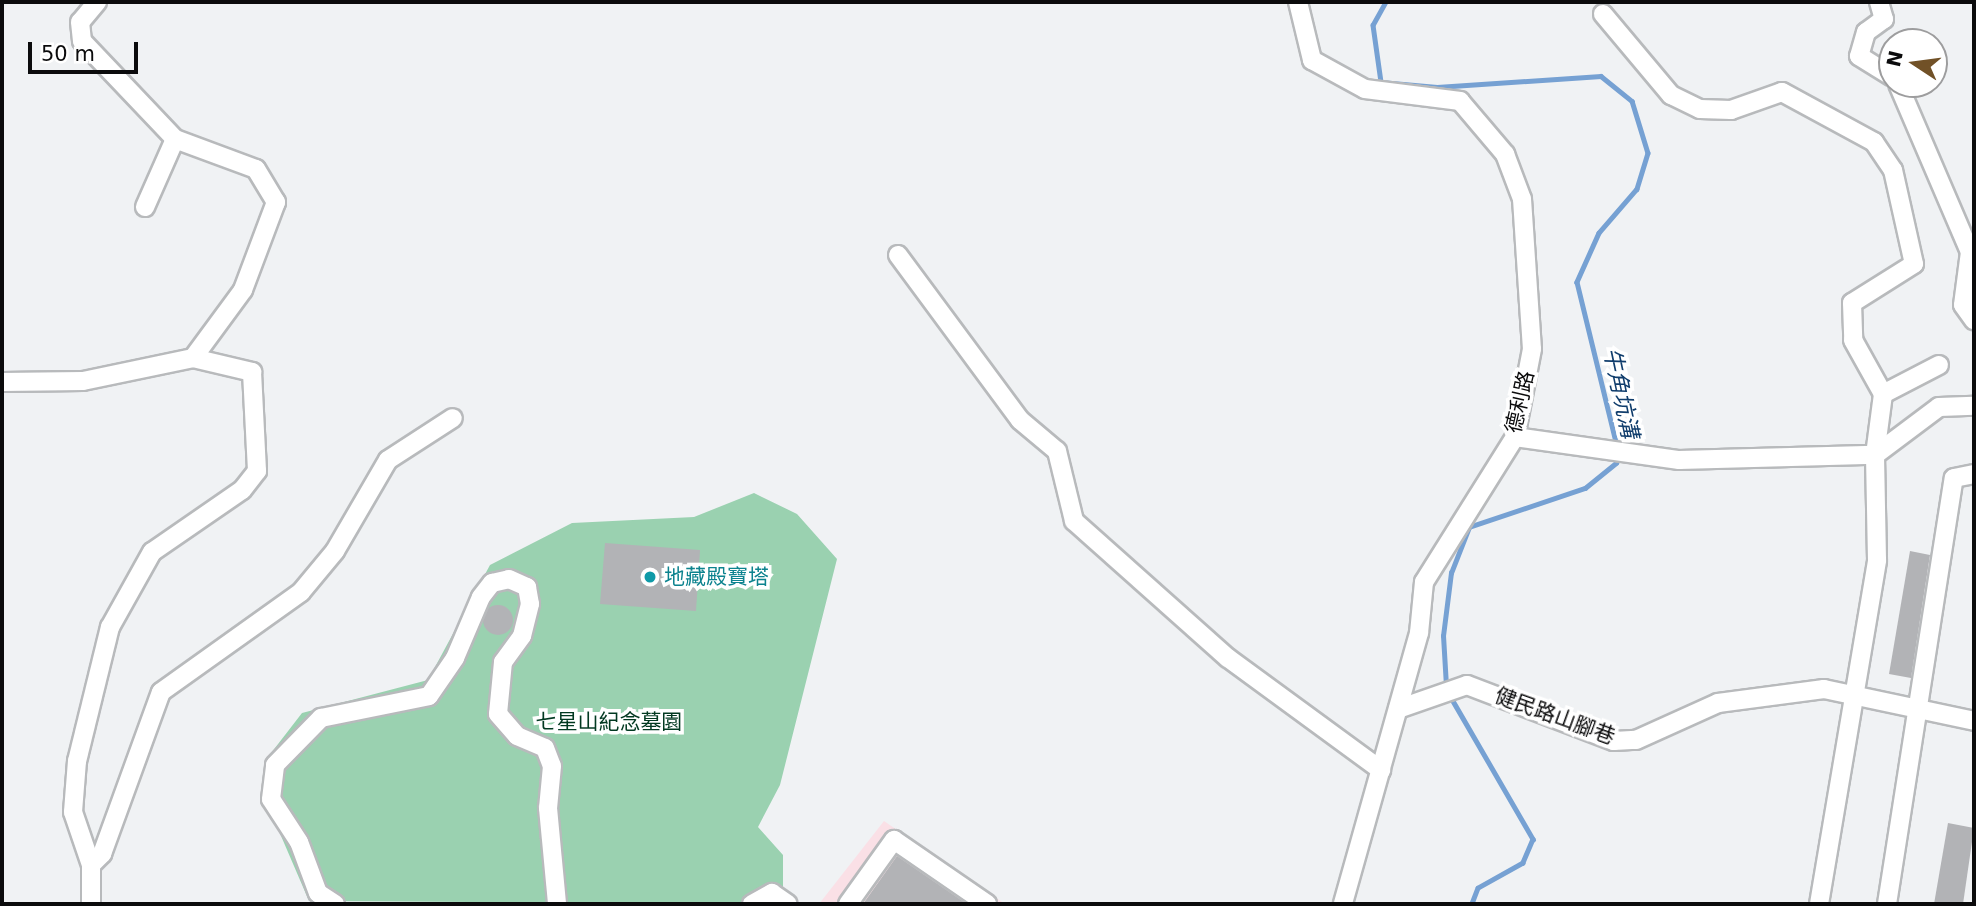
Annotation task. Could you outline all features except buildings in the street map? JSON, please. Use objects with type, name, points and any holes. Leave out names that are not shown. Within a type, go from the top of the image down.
[{"type":"street","points":[[97,2],[80,22],[82,41],[176,139],[256,169],[276,202],[243,290],[193,358]]},
{"type":"street","name":"德利路","points":[[1298,2],[1312,60],[1365,89],[1460,101],[1505,154],[1522,199],[1532,349],[1515,436],[1424,582],[1419,633],[1343,904]]},
{"type":"street","points":[[1878,68],[1859,56],[1866,32],[1884,19],[1879,2]]},
{"type":"street","points":[[1603,14],[1671,94],[1691,104],[1731,110],[1782,92],[1874,142],[1893,170],[1914,264],[1852,303],[1853,340],[1883,394],[1875,456],[1877,560],[1819,904]]},
{"type":"street","points":[[1904,98],[1970,252],[1963,306],[1974,320]]},
{"type":"street","points":[[145,207],[176,139]]},
{"type":"street","points":[[898,255],[1020,420],[1057,451],[1074,521],[1228,658],[1381,770]]},
{"type":"street","points":[[2,382],[83,381],[193,358],[252,372],[257,471],[242,490],[152,552],[124,593],[77,761],[73,812],[91,865],[91,904]]},
{"type":"street","points":[[1883,394],[1939,365]]},
{"type":"street","points":[[1515,436],[1616,452],[1692,460],[1875,456],[1939,407],[1974,406]]},
{"type":"street","points":[[91,865],[102,854],[162,692],[301,592],[335,551],[388,460],[453,418]]},
{"type":"street","points":[[1887,904],[1954,478],[1974,474]]},
{"type":"street","points":[[335,904],[318,893],[299,842],[271,799],[275,765],[321,718],[429,696],[455,658],[481,597],[492,583],[509,579],[527,587],[530,604],[522,636],[503,662],[498,714],[517,736],[545,748],[552,766],[548,807],[557,904]]},
{"type":"street","name":"健民路山腳巷","points":[[1398,709],[1449,689],[1478,688],[1614,741],[1636,740],[1718,703],[1824,689],[1854,700],[1974,721]]},
{"type":"street","points":[[848,904],[894,841],[987,904]]},
{"type":"street","points":[[752,904],[772,893],[788,904]]},
{"type":"shaded area","points":[[884,821],[1005,904],[819,904]]},
{"type":"green space","name":"七星山紀念墓園","points":[[754,493],[797,514],[837,559],[780,785],[758,827],[783,855],[783,904],[309,901],[263,794],[268,757],[302,713],[428,680],[490,565],[572,523],[694,517]]},
{"type":"waterway","name":"牛角坑溝","points":[[1386,2],[1373,25],[1381,82],[1437,87],[1601,76],[1632,101],[1648,153],[1637,189],[1599,233],[1577,282],[1617,446]]},
{"type":"waterway","name":"牛角坑溝","points":[[1446,686],[1443,636],[1451,573],[1469,527],[1585,488],[1616,463],[1617,455]]},
{"type":"waterway","name":"牛角坑溝","points":[[1449,694],[1533,839],[1523,863],[1478,888],[1472,904]]},
{"type":"place","name":"地藏殿寶塔","points":[[650,577]]}]
